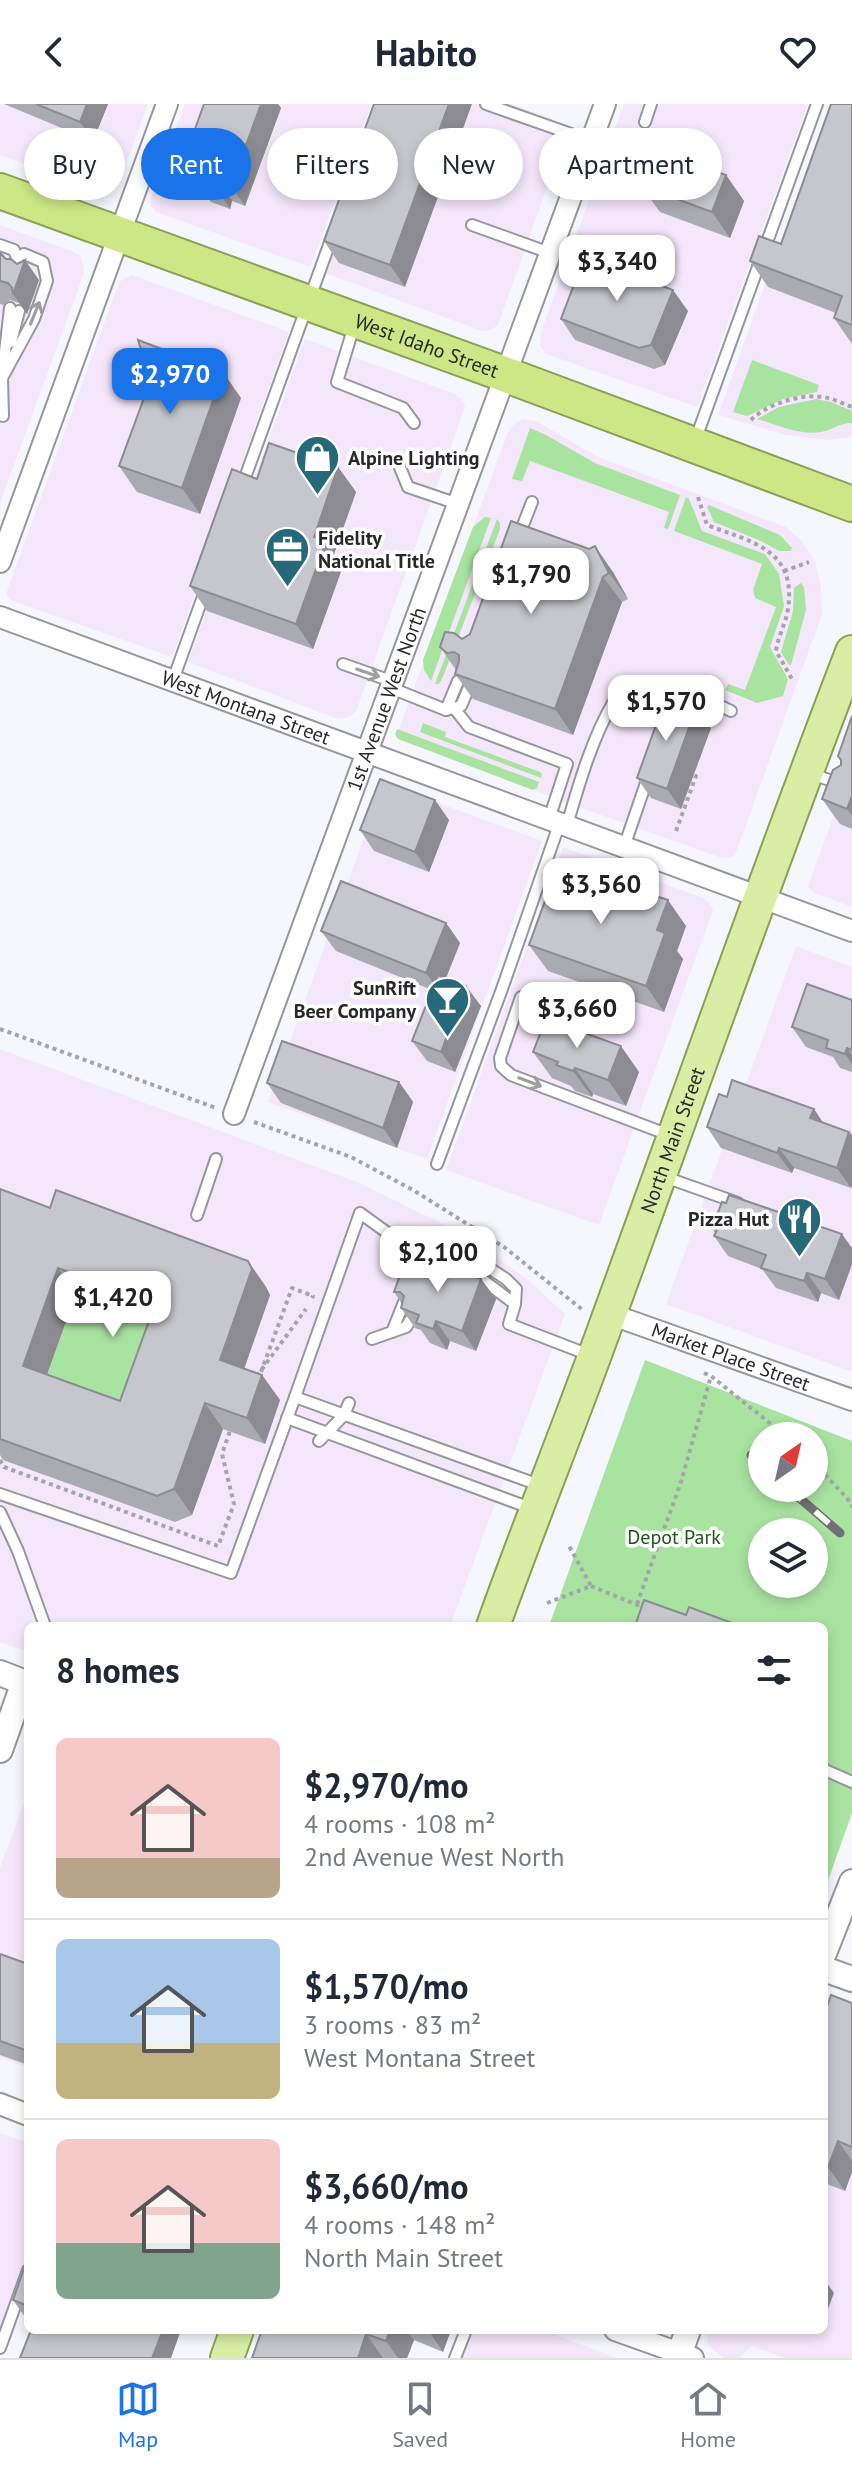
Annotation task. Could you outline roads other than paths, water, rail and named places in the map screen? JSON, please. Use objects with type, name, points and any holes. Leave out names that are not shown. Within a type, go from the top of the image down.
[{"type":"highway","name":"West Idaho Street","points":[[0,191],[852,504]]},
{"type":"main road","name":"North Main Street","points":[[494,1622],[852,652]]},
{"type":"main road","points":[[227,2358],[236,2334]]},
{"type":"street","points":[[0,562],[167,104]]},
{"type":"street","name":"1st Avenue West North","points":[[596,128],[605,104]]},
{"type":"street","name":"1st Avenue West North","points":[[234,1114],[570,200]]},
{"type":"street","name":"West Montana Street","points":[[0,617],[852,931]]},
{"type":"street","name":"Market Place Street","points":[[610,1314],[852,1400]]},
{"type":"street","points":[[0,1673],[24,1678]]},
{"type":"street","points":[[0,1750],[24,1687]]},
{"type":"street","points":[[828,1943],[852,1882]]},
{"type":"street","points":[[828,1970],[852,1979]]},
{"type":"street","points":[[0,2104],[24,2113]]},
{"type":"street","points":[[625,2334],[683,2356],[687,2334]]},
{"type":"lane","points":[[486,104],[551,128]]},
{"type":"lane","points":[[645,122],[651,104]]},
{"type":"lane","points":[[694,445],[817,104]]},
{"type":"lane","points":[[236,504],[339,218]]},
{"type":"lane","points":[[472,225],[550,253]]},
{"type":"lane","points":[[0,245],[43,262],[47,281],[34,319],[2,378]]},
{"type":"lane","points":[[19,252],[27,274]]},
{"type":"lane","points":[[3,416],[2,378],[15,310]]},
{"type":"lane","points":[[356,321],[337,382],[403,408],[414,423]]},
{"type":"lane","points":[[399,465],[408,487],[458,504]]},
{"type":"lane","points":[[516,545],[532,502]]},
{"type":"lane","points":[[173,680],[210,577]]},
{"type":"lane","points":[[343,664],[450,709],[469,727],[567,764],[558,822],[502,989],[437,1164]]},
{"type":"lane","points":[[450,709],[458,681]]},
{"type":"lane","points":[[450,709],[461,706],[470,685]]},
{"type":"lane","points":[[558,822],[581,780],[606,713],[614,701],[626,698],[651,706],[663,722],[661,740]]},
{"type":"lane","points":[[706,699],[731,711]]},
{"type":"lane","points":[[624,847],[654,762]]},
{"type":"lane","points":[[807,773],[852,788]]},
{"type":"lane","points":[[521,997],[500,1058],[501,1066],[511,1075],[674,1137]]},
{"type":"lane","points":[[197,1215],[216,1159]]},
{"type":"lane","points":[[660,1176],[747,1206]]},
{"type":"lane","points":[[0,1494],[231,1573],[360,1213],[407,1247]]},
{"type":"lane","points":[[392,1332],[416,1272],[427,1254],[445,1243],[462,1250],[516,1289],[509,1324],[594,1357]]},
{"type":"lane","points":[[427,1276],[438,1261],[445,1256],[452,1257],[515,1304]]},
{"type":"lane","points":[[372,1339],[406,1327],[411,1319]]},
{"type":"lane","points":[[295,1397],[539,1498]]},
{"type":"lane","points":[[324,1438],[344,1415],[349,1403]]},
{"type":"lane","points":[[287,1418],[324,1438],[539,1498]]},
{"type":"lane","points":[[0,1512],[44,1622]]},
{"type":"lane","points":[[828,1771],[852,1782]]},
{"type":"lane","points":[[0,2348],[24,2281]]},
{"type":"lane","points":[[455,2358],[464,2334]]},
{"type":"railway","points":[[804,1502],[840,1533]]},
{"type":"place","name":"Alpine Lighting","points":[[317,497]]},
{"type":"place","name":"Fidelity National Title","points":[[287,589]]},
{"type":"place","name":"SunRift Beer Company","points":[[447,1039]]},
{"type":"place","name":"Pizza Hut","points":[[800,1258]]},
{"type":"park label","name":"Depot Park","points":[[674,1537]]}]
